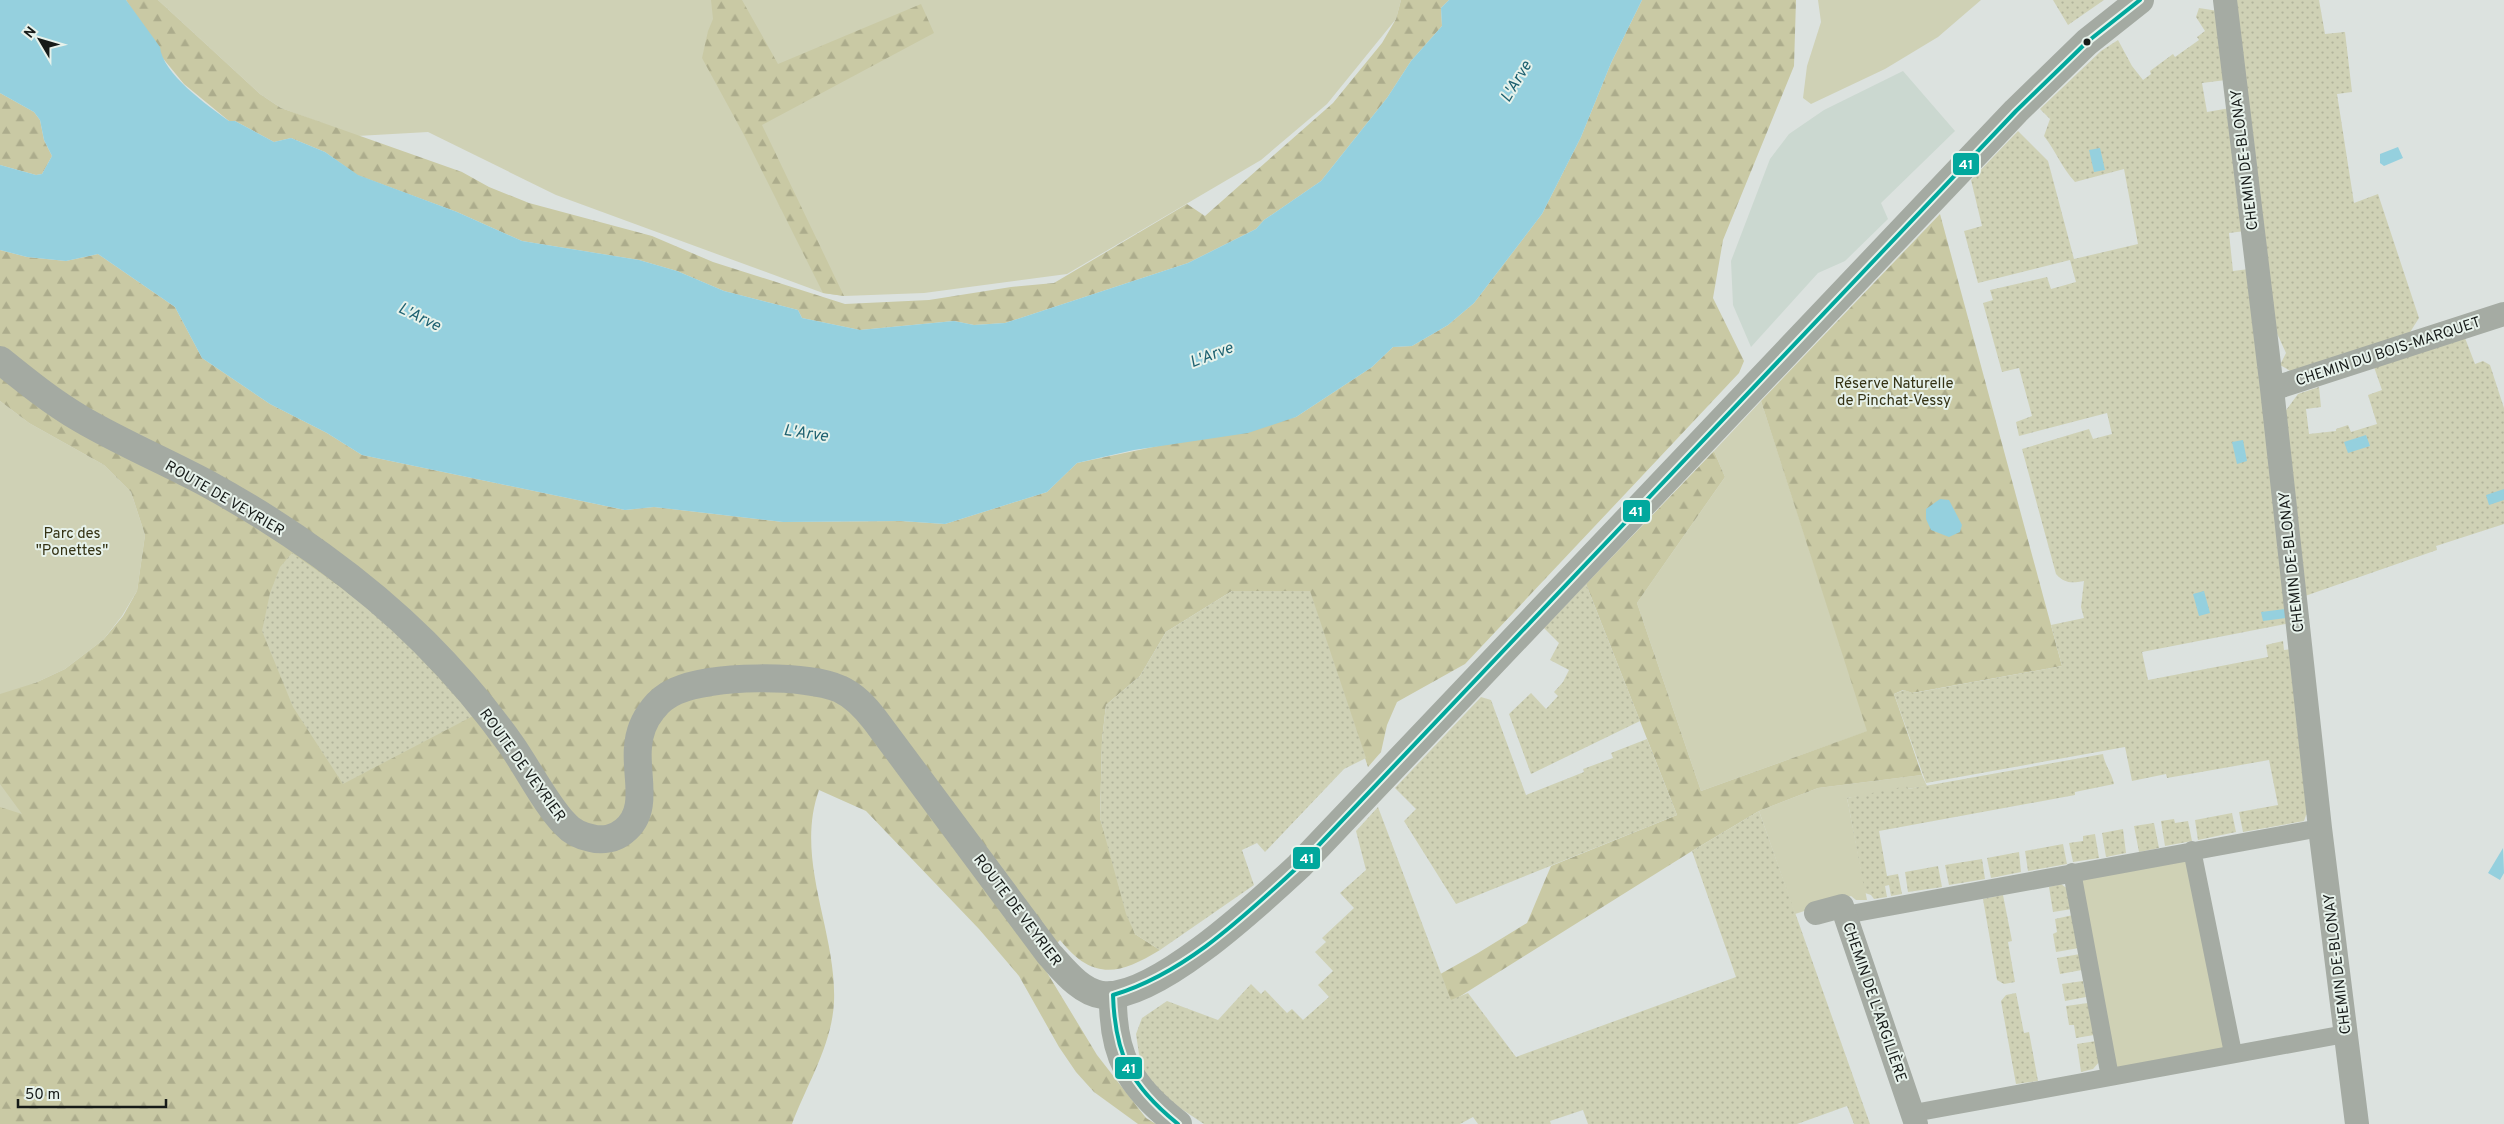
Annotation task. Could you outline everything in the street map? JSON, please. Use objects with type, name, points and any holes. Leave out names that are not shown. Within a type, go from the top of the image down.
[{"type":"main road","name":"ROUTE DE VEYRIER","points":[[0,360],[50,399],[82,420],[210,485],[302,543],[359,585],[424,642],[456,676],[510,744],[563,822],[578,834],[595,839],[614,838],[631,825],[639,809],[637,755],[643,724],[660,701],[675,691],[705,683],[773,679],[823,683],[849,694],[863,705],[875,720],[1049,954],[1079,984],[1094,993],[1113,995],[1134,990],[1162,976],[1261,900],[1299,866],[2010,117],[2075,53],[2140,0]]},
{"type":"street","name":"CHEMIN DE-BLONAY","points":[[2225,0],[2272,389],[2320,828],[2357,1124]]},
{"type":"street","name":"CHEMIN DU BOIS-MARQUET","points":[[2272,389],[2504,314]]},
{"type":"street","points":[[1845,915],[2320,828]]},
{"type":"street","points":[[2192,850],[2233,1053]]},
{"type":"street","points":[[2072,872],[2110,1077]]},
{"type":"street","name":"CHEMIN DE L'ARGILIÈRE","points":[[1816,913],[1842,906],[1915,1119]]},
{"type":"street","points":[[1113,995],[1114,1031],[1124,1064],[1130,1076],[1152,1102],[1178,1124]]},
{"type":"street","points":[[1915,1119],[2110,1077],[2345,1034]]},
{"type":"shaded area","points":[[1903,71],[1955,131],[1881,203],[1888,219],[1845,261],[1818,273],[1751,347],[1733,305],[1731,261],[1770,159],[1789,134],[1824,110]]},
{"type":"green space","points":[[126,0],[158,0],[260,94],[281,108],[462,172],[489,187],[529,203],[652,236],[713,262],[845,304],[929,300],[1011,287],[1054,283],[1187,204],[1205,216],[1333,103],[1382,43],[1396,19],[1401,0],[1449,0],[1441,8],[1442,26],[1411,61],[1387,98],[1321,181],[1264,220],[1256,229],[1188,263],[1005,323],[974,325],[954,321],[860,330],[802,318],[798,310],[724,291],[677,271],[639,260],[522,241],[457,212],[357,175],[325,152],[291,138],[274,142],[235,121],[229,121],[184,84],[161,56]]},
{"type":"green space","points":[[158,0],[1401,0],[1396,19],[1327,104],[1261,160],[1067,274],[924,293],[844,296],[823,293],[556,195],[428,132],[357,136],[281,108],[260,94]]},
{"type":"green space","points":[[711,0],[742,0],[778,64],[921,4],[934,33],[762,125],[844,296],[823,293],[744,135],[702,58],[708,31],[713,19]]},
{"type":"green space","points":[[1642,0],[1796,0],[1794,66],[1723,240],[1713,298],[1744,361],[1739,373],[1465,664],[1397,702],[1387,725],[1381,752],[1368,767],[1309,591],[1232,591],[1166,632],[1140,676],[1106,705],[1102,740],[1100,818],[1135,934],[1160,950],[1132,965],[1107,970],[1095,968],[1084,962],[1060,940],[1040,961],[1097,1055],[1146,1118],[1156,1124],[1138,1124],[1094,1092],[1076,1072],[1059,1047],[1019,976],[979,929],[866,811],[819,790],[813,816],[811,843],[818,896],[833,975],[834,1002],[829,1034],[824,1049],[792,1124],[0,1124],[0,807],[22,814],[0,784],[0,694],[35,683],[65,669],[103,640],[123,616],[137,591],[145,535],[131,492],[104,465],[29,423],[0,401],[0,250],[27,257],[66,261],[98,254],[175,307],[202,358],[270,404],[327,433],[362,455],[625,510],[654,507],[783,522],[901,521],[945,524],[1047,492],[1077,463],[1296,417],[1372,367],[1393,347],[1412,346],[1448,325],[1474,303],[1542,214],[1581,137],[1611,63]]},
{"type":"green space","points":[[1818,0],[1981,0],[1938,37],[1885,69],[1811,104],[1803,98],[1807,66],[1821,22]]},
{"type":"green space","points":[[2053,0],[2104,0],[2068,25]]},
{"type":"green space","points":[[2236,0],[2319,0],[2325,34],[2345,32],[2352,92],[2337,94],[2354,203],[2378,194],[2419,318],[2407,337],[2294,373],[2280,365],[2286,353],[2275,329]]},
{"type":"green space","points":[[2199,8],[2218,11],[2226,80],[2202,83],[2207,112],[2230,108],[2245,231],[2229,233],[2233,271],[2249,269],[2290,623],[2142,652],[2148,680],[2268,657],[2266,645],[2283,641],[2284,650],[2292,649],[2312,812],[2306,815],[2304,821],[2243,832],[2239,812],[2278,805],[2269,760],[2167,778],[2166,774],[2132,781],[2125,747],[1926,783],[1894,694],[1904,690],[1913,693],[2062,666],[2051,625],[2084,618],[2081,607],[2084,581],[2069,582],[2062,580],[2056,574],[2022,449],[2089,429],[2093,439],[2112,434],[2107,413],[2019,436],[2016,422],[2032,416],[2019,368],[2002,372],[1983,303],[1993,300],[1990,290],[2047,277],[2051,289],[2076,282],[2070,260],[1978,283],[1964,231],[1982,226],[1971,180],[2018,131],[2048,161],[2074,259],[2138,244],[2124,169],[2075,182],[2044,136],[2050,119],[2040,109],[2101,51],[2118,40],[2132,66],[2143,80],[2151,74],[2150,71],[2173,54],[2175,57],[2199,40],[2197,37],[2205,31],[2196,17]]},
{"type":"green space","points":[[0,93],[34,112],[40,120],[44,140],[52,156],[42,174],[36,175],[0,165]]},
{"type":"green space","name":"Réserve Naturelle de Pinchat-Vessy","points":[[1940,214],[2062,666],[1912,693],[1903,690],[1894,694],[1922,775],[1818,788],[1759,811],[1269,1116],[1254,1078],[1478,953],[1527,923],[1551,866],[1677,815],[1586,584],[1714,451],[1725,477],[1637,603],[1701,791],[1867,731],[1761,401]]},
{"type":"green space","points":[[2465,338],[2475,364],[2483,361],[2490,365],[2504,408],[2504,524],[2436,546],[2437,550],[2305,596],[2284,413],[2298,394],[2319,387],[2321,407],[2306,409],[2309,434],[2336,431],[2336,429],[2348,425],[2351,432],[2377,424],[2368,395],[2382,390],[2374,367]]},
{"type":"green space","name":"Parc des \"Ponettes\"","points":[[0,401],[29,423],[104,465],[131,492],[145,535],[137,591],[122,616],[103,640],[65,669],[35,683],[95,784],[0,858]]},
{"type":"green space","points":[[1761,401],[1868,731],[1701,791],[1637,603],[1725,477],[1714,451]]},
{"type":"green space","points":[[292,553],[395,629],[473,716],[343,784],[293,707],[262,631],[270,593],[280,567]]},
{"type":"green space","points":[[1586,584],[1640,721],[1531,774],[1509,714],[1531,693],[1546,709],[1558,696],[1554,692],[1563,682],[1569,670],[1550,660],[1559,643],[1544,628]]},
{"type":"green space","points":[[1232,591],[1310,591],[1366,758],[1344,769],[1265,852],[1257,843],[1242,850],[1254,885],[1160,950],[1135,934],[1126,914],[1100,818],[1102,740],[1106,705],[1140,676],[1166,632]]},
{"type":"green space","points":[[1481,697],[1491,700],[1526,795],[1584,772],[1583,769],[1613,758],[1611,753],[1647,739],[1677,815],[1456,904],[1404,821],[1416,809],[1395,788]]},
{"type":"green space","points":[[2103,754],[2114,784],[2075,792],[2075,795],[1879,831],[1887,876],[1898,874],[1902,894],[1891,896],[1889,885],[1885,886],[1887,897],[1874,899],[1871,895],[1865,893],[1847,798],[1907,786],[1908,789]]},
{"type":"green space","points":[[1922,775],[1927,786],[1847,798],[1867,900],[1856,900],[1851,896],[1795,914],[1759,811],[1818,788]]},
{"type":"green space","points":[[1378,807],[1451,1000],[1468,993],[1516,1057],[1736,977],[1692,851],[1759,811],[1870,1124],[1854,1124],[1847,1106],[1797,1124],[1588,1124],[1583,1110],[1550,1121],[1551,1124],[1478,1124],[1473,1117],[1460,1124],[1204,1124],[1162,1096],[1142,1074],[1136,1034],[1142,1018],[1167,1001],[1218,1020],[1251,984],[1261,994],[1265,990],[1287,1013],[1292,1009],[1303,1020],[1329,997],[1318,985],[1333,971],[1315,952],[1326,942],[1322,938],[1354,908],[1340,893],[1366,870],[1356,831]]},
{"type":"green space","points":[[2232,813],[2236,832],[2198,840],[2195,820]]},
{"type":"green space","points":[[2174,819],[2175,823],[2188,821],[2192,841],[2165,846],[2161,821]]},
{"type":"green space","points":[[2154,823],[2159,848],[2139,852],[2134,826]]},
{"type":"green space","points":[[2123,829],[2126,853],[2106,857],[2102,833]]},
{"type":"green space","points":[[2095,834],[2099,858],[2073,862],[2069,843],[2083,841],[2083,836]]},
{"type":"green space","points":[[2063,844],[2067,864],[2028,871],[2025,851]]},
{"type":"green space","points":[[2192,850],[2233,1053],[2102,1079],[2065,873]]},
{"type":"green space","points":[[2019,852],[2021,872],[1991,878],[1987,858]]},
{"type":"green space","points":[[1982,859],[1985,879],[1949,885],[1945,865]]},
{"type":"green space","points":[[1938,866],[1942,887],[1908,892],[1905,872]]},
{"type":"green space","points":[[2061,884],[2068,889],[2072,909],[2053,912],[2049,887]]},
{"type":"green space","points":[[2003,895],[2012,941],[2008,942],[2015,982],[2004,984],[1997,980],[1983,899]]},
{"type":"green space","points":[[2073,915],[2079,948],[2056,952],[2053,934],[2057,932],[2055,919]]},
{"type":"green space","points":[[2080,954],[2082,970],[2060,974],[2057,958]]},
{"type":"green space","points":[[2083,981],[2086,997],[2065,1001],[2062,984]]},
{"type":"green space","points":[[2016,993],[2024,1033],[2029,1032],[2038,1081],[2016,1084],[2001,1001],[2006,995]]},
{"type":"green space","points":[[2088,1003],[2094,1035],[2076,1038],[2074,1025],[2069,1025],[2066,1006]]},
{"type":"green space","points":[[2096,1041],[2100,1061],[2093,1069],[2081,1072],[2077,1044]]},
{"type":"water","name":"L'Arve","points":[[0,0],[126,0],[160,47],[169,67],[187,88],[229,121],[235,121],[274,142],[291,138],[325,152],[358,175],[457,212],[522,241],[639,260],[677,271],[724,291],[798,310],[802,318],[860,330],[954,321],[974,325],[1005,323],[1188,263],[1256,229],[1264,220],[1321,181],[1387,98],[1411,61],[1442,26],[1441,8],[1449,0],[1642,0],[1611,63],[1581,137],[1542,214],[1474,303],[1448,325],[1412,346],[1393,347],[1372,367],[1296,417],[1248,433],[1134,450],[1077,463],[1047,492],[945,524],[901,521],[783,522],[654,507],[625,510],[362,455],[327,433],[270,404],[202,358],[175,307],[98,254],[66,261],[27,257],[0,250],[0,165],[36,175],[42,174],[52,156],[44,140],[40,120],[34,112],[0,93]]},
{"type":"water","points":[[2398,147],[2403,158],[2384,166],[2380,163],[2380,154]]},
{"type":"water","points":[[2100,148],[2105,170],[2094,172],[2089,150]]},
{"type":"water","points":[[2366,435],[2370,446],[2348,453],[2344,442]]},
{"type":"water","points":[[2243,440],[2247,461],[2237,464],[2232,442]]},
{"type":"water","points":[[2504,489],[2504,500],[2489,505],[2486,495]]},
{"type":"water","points":[[1940,499],[1949,500],[1962,525],[1960,532],[1949,537],[1931,530],[1926,519],[1926,509]]},
{"type":"water","points":[[2204,591],[2210,613],[2199,616],[2193,594]]},
{"type":"water","points":[[2285,609],[2286,618],[2263,621],[2261,612]]},
{"type":"water","points":[[2503,848],[2504,873],[2500,880],[2488,873]]},
{"type":"transit line","name":"41","points":[[1113,995],[1165,973],[1189,958],[1235,923],[1299,866],[2016,111],[2087,42],[2140,0]]},
{"type":"transit line","name":"41","points":[[1113,995],[1117,1036],[1129,1068],[1137,1083],[1148,1096],[1178,1124]]}]
